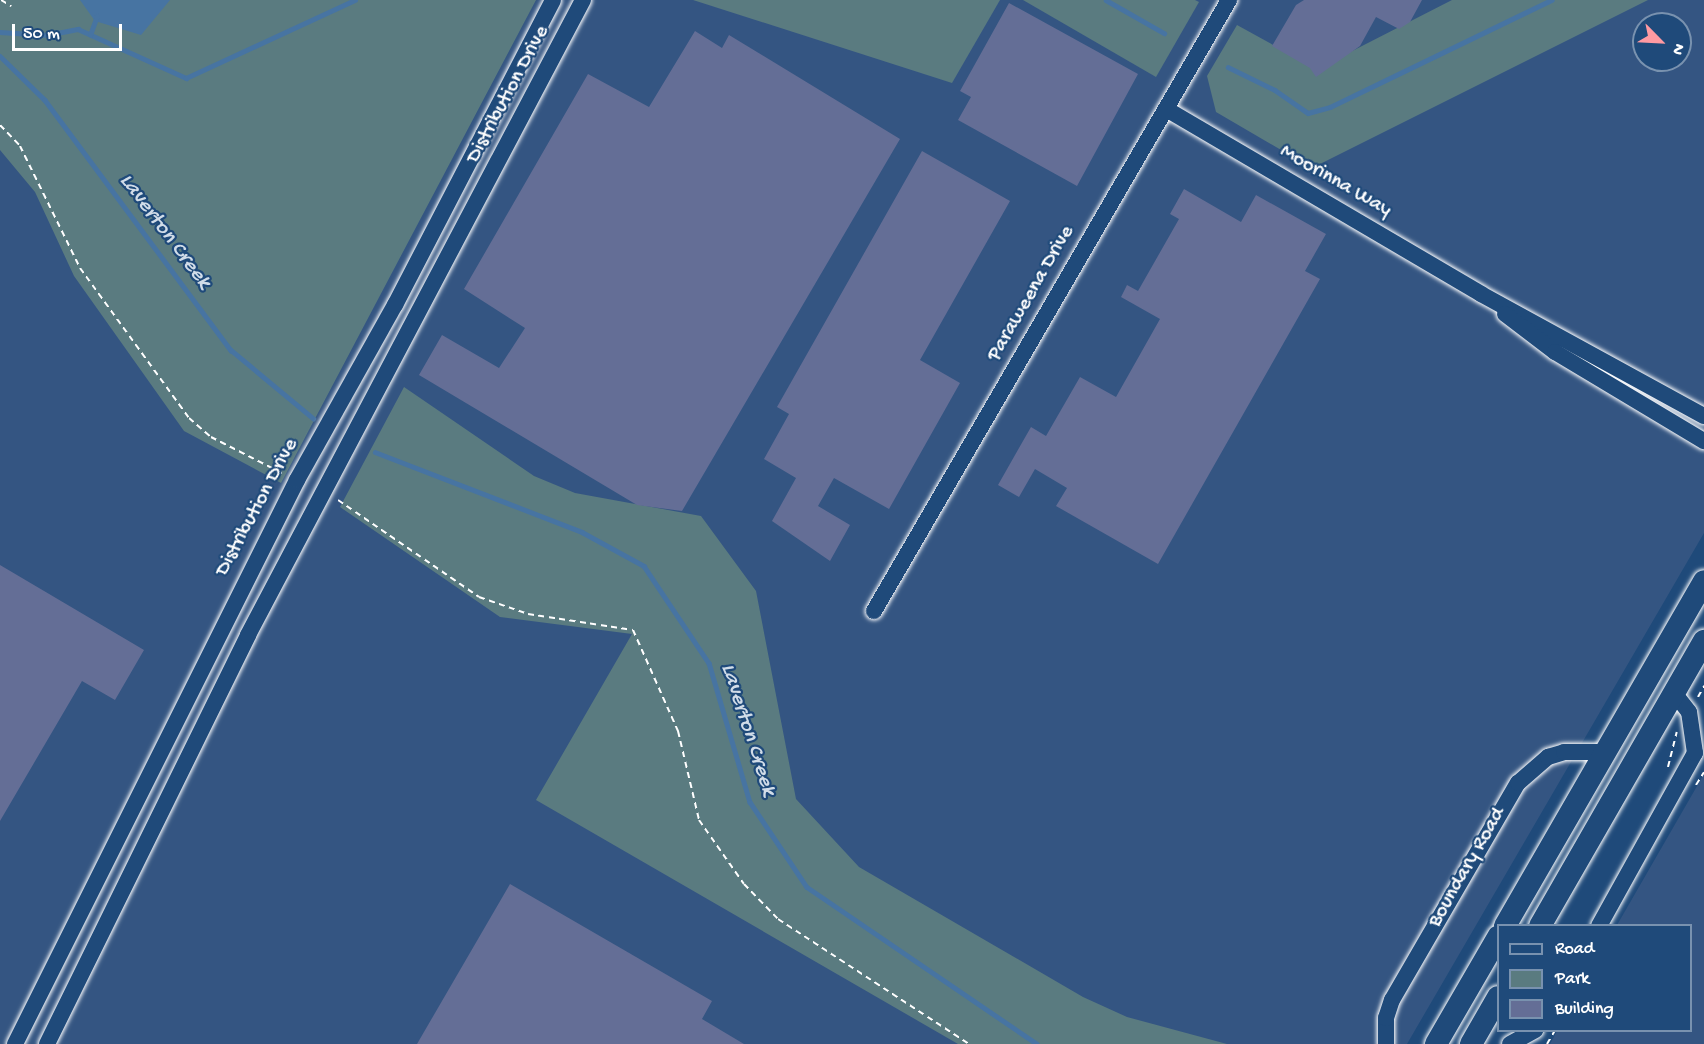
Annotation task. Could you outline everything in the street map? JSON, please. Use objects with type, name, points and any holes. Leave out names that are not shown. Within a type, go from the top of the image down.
[{"type":"main road","points":[[1506,924],[1704,581]]},
{"type":"main road","points":[[1541,924],[1704,641]]},
{"type":"main road","points":[[1631,708],[1652,697],[1674,693]]},
{"type":"main road","points":[[1436,1044],[1497,939]]},
{"type":"main road","points":[[1471,1044],[1497,999]]},
{"type":"street","name":"Distribution Drive","points":[[15,1044],[297,480],[491,124],[553,0]]},
{"type":"street","name":"Distribution Drive","points":[[47,1044],[290,553],[514,136],[581,0]]},
{"type":"street","name":"Paraweena Drive","points":[[874,611],[1229,0]]},
{"type":"street","name":"Moorinna Way","points":[[1166,108],[1481,294],[1704,416]]},
{"type":"street","points":[[491,124],[514,136]]},
{"type":"street","name":"Moorinna Way","points":[[1481,294],[1555,352],[1704,441]]},
{"type":"street","name":"Moorinna Way","points":[[1684,405],[1704,409]]},
{"type":"street","points":[[265,543],[290,553]]},
{"type":"street","points":[[191,690],[216,702]]},
{"type":"street","points":[[1600,924],[1692,761],[1695,736],[1689,712],[1674,693]]},
{"type":"street","name":"Boundary Road","points":[[1386,1044],[1386,1018],[1392,1000],[1518,783],[1548,757],[1564,752],[1605,752]]},
{"type":"street","points":[[1510,1044],[1531,1032]]},
{"type":"path","points":[[1,0],[11,6]]},
{"type":"path","points":[[0,125],[20,146],[80,268],[189,418],[211,437],[297,480]]},
{"type":"path","points":[[322,492],[349,505],[479,597],[528,615],[633,630],[678,731],[699,820],[744,884],[778,919],[969,1044]]},
{"type":"path","points":[[1666,775],[1673,741],[1704,686]]},
{"type":"shaded area","points":[[0,0],[1704,0],[1704,533],[1407,1044],[0,1044]]},
{"type":"shaded area","points":[[80,0],[170,0],[141,35],[95,21]]},
{"type":"shaded area","points":[[1704,774],[1704,1044],[1550,1044],[1556,1032],[1692,1032],[1692,924],[1618,924]]},
{"type":"green space","points":[[0,0],[536,0],[281,483],[184,431],[74,276],[35,192],[0,150]]},
{"type":"green space","points":[[693,0],[1000,0],[952,83]]},
{"type":"green space","points":[[1023,0],[1195,0],[1199,2],[1156,77]]},
{"type":"green space","points":[[1452,0],[1648,0],[1312,168],[1216,112],[1207,76],[1237,25],[1317,69]]},
{"type":"green space","points":[[404,387],[534,476],[575,493],[701,516],[756,591],[796,799],[859,867],[1083,997],[1127,1017],[1227,1044],[958,1044],[536,800],[632,634],[500,617],[340,507]]},
{"type":"building","points":[[1304,0],[1422,0],[1410,22],[1399,29],[1376,17],[1360,46],[1316,77],[1310,68],[1272,46],[1296,5]]},
{"type":"building","points":[[1009,3],[1138,74],[1077,186],[958,120],[971,97],[960,91]]},
{"type":"building","points":[[695,31],[722,48],[729,35],[900,139],[682,511],[637,505],[419,375],[442,335],[499,368],[525,328],[464,289],[588,74],[649,107]]},
{"type":"building","points":[[922,151],[1010,201],[920,360],[960,383],[889,509],[834,478],[818,506],[850,525],[830,561],[772,521],[796,478],[764,459],[789,414],[777,407]]},
{"type":"building","points":[[1184,189],[1241,222],[1256,195],[1326,234],[1305,271],[1320,279],[1158,564],[1056,506],[1067,488],[1035,469],[1019,497],[998,485],[1031,427],[1046,436],[1080,377],[1116,397],[1160,319],[1121,297],[1127,285],[1138,291],[1179,219],[1170,214]]},
{"type":"building","points":[[0,565],[144,650],[115,700],[82,681],[0,821]]},
{"type":"building","points":[[510,884],[712,1001],[702,1019],[744,1044],[417,1044]]},
{"type":"waterway","points":[[0,32],[47,35],[78,29],[186,78],[355,0]]},
{"type":"waterway","points":[[1106,0],[1164,33]]},
{"type":"waterway","points":[[1228,67],[1275,90],[1308,113],[1330,107],[1551,0]]},
{"type":"waterway","points":[[90,35],[97,16]]},
{"type":"waterway","name":"Laverton Creek","points":[[0,56],[45,100],[231,350],[313,418]]},
{"type":"waterway","name":"Laverton Creek","points":[[375,452],[582,532],[644,566],[709,663],[750,802],[807,887],[1037,1044]]}]
